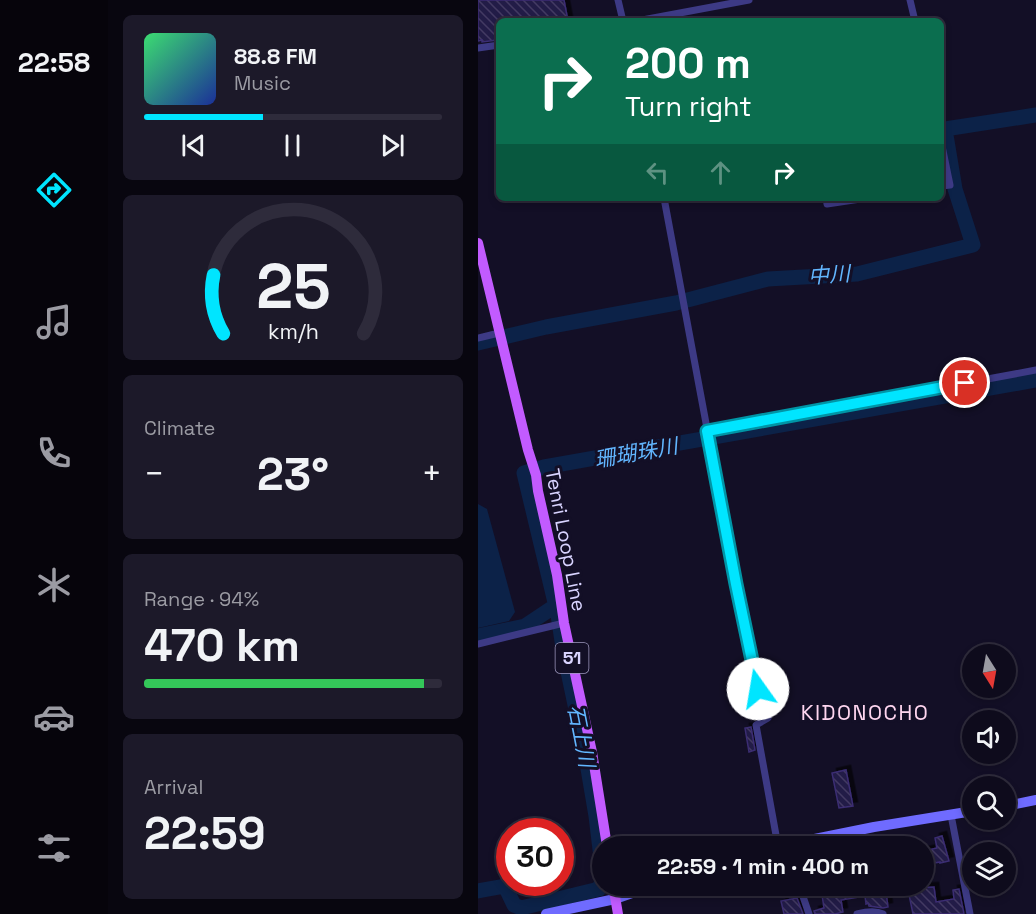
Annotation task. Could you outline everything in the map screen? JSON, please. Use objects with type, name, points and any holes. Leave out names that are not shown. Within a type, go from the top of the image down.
[{"type":"main road","name":"Tenri Loop Line","points":[[478,243],[528,450],[535,470],[557,575],[564,623],[592,752],[605,836]]},
{"type":"main road","points":[[615,896],[618,914]]},
{"type":"street","points":[[618,0],[622,18]]},
{"type":"street","points":[[653,18],[749,0]]},
{"type":"street","points":[[910,0],[914,18]]},
{"type":"street","points":[[478,48],[496,45]]},
{"type":"street","points":[[944,156],[950,185],[944,186]]},
{"type":"street","points":[[665,201],[753,667],[768,718],[756,725],[783,836]]},
{"type":"street","points":[[827,201],[828,204],[848,201]]},
{"type":"street","points":[[478,338],[501,338]]},
{"type":"street","points":[[707,433],[1036,370]]},
{"type":"street","points":[[478,644],[564,623]]},
{"type":"street","points":[[1016,804],[1036,800]]},
{"type":"street","points":[[830,836],[962,813]]},
{"type":"street","points":[[951,815],[970,914]]},
{"type":"street","points":[[546,914],[624,896]]},
{"type":"street","points":[[803,896],[809,914]]},
{"type":"street","points":[[857,914],[878,912],[883,914]]},
{"type":"water","points":[[478,504],[487,509],[515,612],[509,621],[478,628]]},
{"type":"building","points":[[478,0],[564,0],[567,18],[496,18],[496,40],[478,41]]},
{"type":"building","points":[[751,727],[755,750],[749,752],[745,728]]},
{"type":"building","points":[[846,770],[853,806],[839,808],[832,773]]},
{"type":"building","points":[[942,836],[949,861],[934,863],[934,849],[937,848],[935,838]]},
{"type":"building","points":[[934,887],[936,902],[954,899],[953,890],[959,889],[964,914],[913,914],[909,896],[934,896]]},
{"type":"building","points":[[822,896],[865,896],[841,900],[843,912],[815,914],[814,911],[824,908]]},
{"type":"building","points":[[865,896],[886,896],[888,907],[883,908],[866,904]]},
{"type":"building","points":[[797,898],[803,914],[784,914],[781,901]]},
{"type":"waterway","name":"中川","points":[[478,343],[546,327],[676,303],[768,279],[857,274],[973,245],[955,189],[945,129],[1036,115]]},
{"type":"waterway","name":"珊瑚珠川","points":[[598,836],[586,757],[558,615],[524,473],[544,467],[1036,380]]},
{"type":"waterway","name":"珊瑚珠川","points":[[478,636],[525,626],[555,606]]},
{"type":"waterway","name":"石上川","points":[[478,891],[505,886],[514,905],[521,908],[592,891]]},
{"type":"district","name":"KIDONOCHO","points":[[865,713]]},
{"type":"route","points":[[758,689],[707,431],[965,383]]}]
